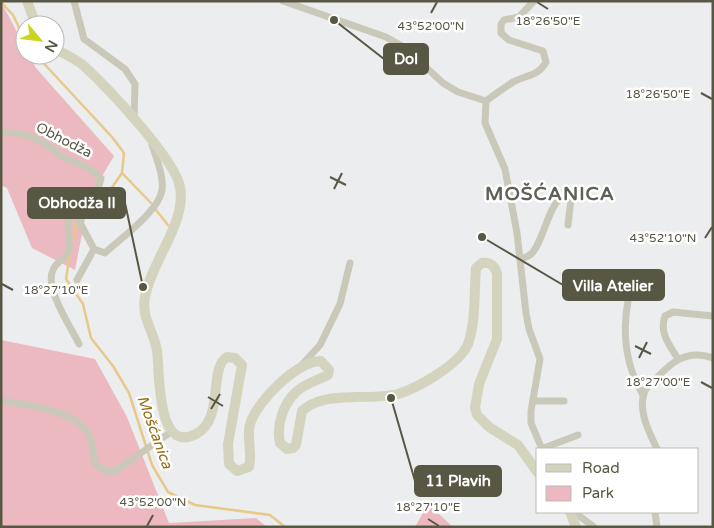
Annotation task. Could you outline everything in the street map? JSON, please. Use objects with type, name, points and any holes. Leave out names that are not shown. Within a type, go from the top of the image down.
[{"type":"main road","points":[[27,1],[32,15]]},
{"type":"main road","points":[[65,55],[84,66],[134,120],[176,175],[181,197],[175,221],[145,296],[143,313],[156,348],[164,420],[171,432],[185,437],[198,432],[213,410],[220,363],[226,356],[235,358],[242,365],[228,444],[229,464],[237,471],[245,470],[250,462],[248,436],[256,411],[272,392],[299,368],[322,361],[329,370],[328,375],[296,392],[285,407],[278,436],[280,443],[287,448],[293,448],[296,445],[300,416],[302,411],[311,405],[332,398],[396,394],[410,390],[457,360],[464,353],[471,331],[476,268],[482,262],[492,264],[497,273],[499,309],[497,338],[479,384],[475,408],[477,415],[489,427],[518,445],[536,470]]},
{"type":"main road","points":[[570,513],[576,527]]},
{"type":"street","points":[[74,1],[84,39],[125,69],[135,84],[134,120]]},
{"type":"street","points":[[283,1],[386,37],[404,47],[443,83],[458,92],[486,101]]},
{"type":"street","points":[[486,101],[514,82],[543,69],[546,62],[543,51],[505,38],[500,28],[504,20],[519,17],[534,1]]},
{"type":"street","points":[[486,101],[485,122],[505,168],[513,206],[530,329],[540,359],[531,423],[542,448]]},
{"type":"street","name":"Obhodža","points":[[1,132],[22,133],[36,139],[58,154],[92,169],[101,178],[100,184],[72,212],[69,219],[68,251],[52,270],[51,285],[79,344]]},
{"type":"street","points":[[77,209],[80,223],[94,249],[105,254],[158,201],[162,190],[151,142]]},
{"type":"street","points":[[520,259],[529,256],[535,249],[556,202],[565,195],[572,199],[568,225]]},
{"type":"street","points":[[77,280],[94,249]]},
{"type":"street","points":[[299,368],[320,345],[340,304],[350,263]]},
{"type":"street","points":[[628,301],[624,329],[627,356],[635,382],[643,395],[644,418],[657,448]]},
{"type":"street","points":[[678,359],[664,335],[662,325],[665,316],[673,312],[713,316]]},
{"type":"street","points":[[643,395],[662,372],[678,359],[700,353],[713,358]]},
{"type":"street","points":[[1,401],[26,404],[50,411],[75,422],[89,435],[95,464],[108,472],[115,472],[171,432]]},
{"type":"street","points":[[533,401],[564,401]]},
{"type":"street","points":[[545,448],[578,435]]},
{"type":"street","points":[[575,513],[594,527]]},
{"type":"street","points":[[655,513],[657,527]]},
{"type":"green space","points":[[1,2],[15,28],[15,65],[34,65],[114,156],[89,198],[75,270],[32,248],[7,188],[1,185]]},
{"type":"green space","points":[[1,340],[95,359],[127,417],[169,523],[256,518],[267,527],[1,527]]},
{"type":"green space","points":[[428,504],[453,527],[415,527]]},
{"type":"waterway","name":"Mošćanica","points":[[1,2],[15,19]]},
{"type":"waterway","name":"Mošćanica","points":[[45,65],[112,137],[124,153],[122,173],[111,189],[79,211]]},
{"type":"waterway","points":[[122,173],[151,203]]},
{"type":"waterway","points":[[156,210],[168,225]]},
{"type":"waterway","name":"Mošćanica","points":[[72,242],[77,221]]},
{"type":"waterway","name":"Mošćanica","points":[[70,253],[66,279],[83,304],[91,338],[113,366],[129,393],[152,465],[168,492],[195,505],[270,515],[285,527]]},
{"type":"place","name":"Dol","points":[[334,20]]},
{"type":"place","name":"Villa Atelier","points":[[482,237]]},
{"type":"place","name":"Obhodža II","points":[[143,287]]},
{"type":"place","name":"11 Plavih","points":[[391,398]]},
{"type":"district","name":"MOŠĆANICA","points":[[550,194]]}]
